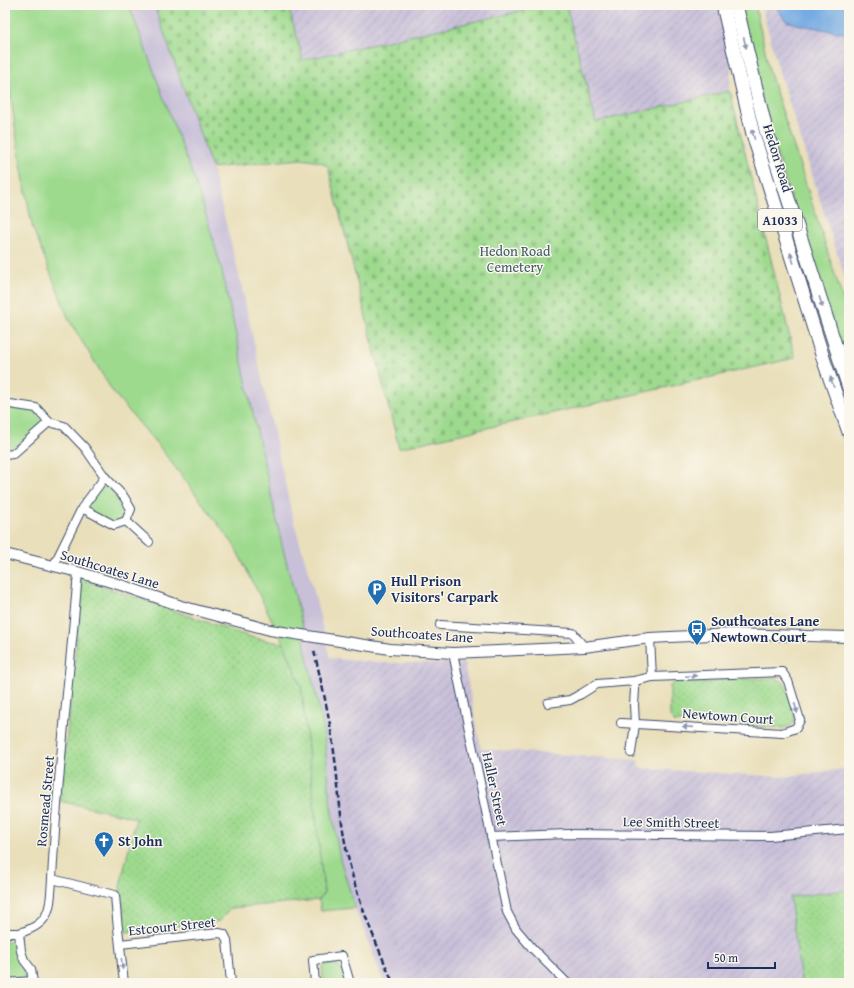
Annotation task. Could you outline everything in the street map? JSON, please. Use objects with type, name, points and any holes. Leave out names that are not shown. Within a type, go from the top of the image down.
[{"type":"highway","name":"Hedon Road","points":[[723,5],[752,134],[825,364],[849,432]]},
{"type":"highway","name":"Hedon Road","points":[[736,5],[766,130],[849,388]]},
{"type":"street","points":[[5,406],[10,404],[36,408],[49,422],[64,426],[85,448],[105,477],[124,498],[131,509],[126,521],[114,525],[82,508]]},
{"type":"street","points":[[5,455],[13,454],[49,422]]},
{"type":"street","points":[[54,566],[82,508],[105,477]]},
{"type":"street","points":[[126,521],[149,542]]},
{"type":"street","name":"Southcoates Lane","points":[[5,554],[78,572],[181,606],[270,630],[390,649],[453,653],[584,647],[650,638],[732,634],[849,636]]},
{"type":"street","name":"Rosmead Street","points":[[19,933],[33,929],[44,920],[48,912],[50,900],[57,798],[72,651],[78,572]]},
{"type":"street","points":[[440,625],[573,633],[584,647]]},
{"type":"street","points":[[650,638],[652,677]]},
{"type":"street","name":"Haller Street","points":[[453,653],[507,912],[516,929],[533,950],[567,983]]},
{"type":"street","name":"Newtown Court","points":[[548,703],[570,700],[597,684],[634,681],[652,677],[782,672],[788,680],[800,720],[796,728],[782,733],[621,723]]},
{"type":"street","points":[[631,753],[635,724],[634,681]]},
{"type":"street","name":"Lee Smith Street","points":[[491,837],[566,834],[770,836],[849,829]]},
{"type":"street","points":[[52,880],[115,895],[116,919],[124,983]]},
{"type":"street","points":[[5,933],[19,933],[24,960],[31,970],[33,982],[6,983]]},
{"type":"street","name":"Estcourt Street","points":[[120,944],[219,933],[224,934],[227,940],[231,983]]},
{"type":"street","points":[[315,983],[313,960],[342,956],[350,983]]},
{"type":"shaded area","points":[[129,5],[154,5],[212,168],[240,279],[293,519],[313,588],[330,658],[342,730],[349,802],[363,871],[409,983],[384,983],[355,908],[340,859],[331,806],[323,725],[305,648],[303,627],[282,545],[221,267],[200,195]]},
{"type":"shaded area","points":[[288,5],[547,5],[303,60]]},
{"type":"shaded area","points":[[566,5],[730,5],[733,20],[730,91],[595,122]]},
{"type":"shaded area","points":[[761,5],[849,5],[849,291],[779,71]]},
{"type":"shaded area","points":[[330,658],[382,663],[464,663],[481,749],[638,760],[639,768],[783,777],[849,768],[849,983],[409,983],[363,871],[349,802],[342,730]]},
{"type":"green space","points":[[5,5],[129,5],[200,195],[221,267],[282,545],[303,627],[305,648],[323,725],[331,806],[340,859],[355,908],[321,911],[319,900],[324,892],[301,686],[284,644],[234,545],[162,450],[113,392],[69,320],[32,226],[19,153],[6,64]]},
{"type":"green space","name":"Hedon Road Cemetery","points":[[154,5],[288,5],[303,60],[547,5],[566,5],[596,122],[730,91],[795,358],[399,448],[328,167],[321,162],[301,159],[212,168]]},
{"type":"green space","points":[[739,5],[755,5],[770,73],[849,318],[849,377],[769,130]]},
{"type":"green space","points":[[5,406],[36,408],[49,422],[5,455]]},
{"type":"green space","points":[[105,477],[131,509],[126,521],[114,525],[82,508]]},
{"type":"green space","points":[[80,578],[250,637],[284,644],[301,686],[324,892],[319,900],[231,908],[219,921],[126,932],[120,886],[136,818],[60,801],[75,657]]},
{"type":"green space","points":[[775,678],[782,681],[785,685],[793,707],[794,721],[787,727],[674,722],[670,716],[670,686],[677,681],[710,683],[710,679]]},
{"type":"green space","points":[[849,890],[849,983],[801,983],[790,897]]},
{"type":"green space","points":[[5,941],[14,943],[17,957],[24,971],[25,981],[5,983]]},
{"type":"green space","points":[[334,964],[341,969],[347,983],[324,983],[322,968],[324,965]]},
{"type":"water","points":[[776,5],[849,5],[849,34],[786,21]]},
{"type":"railway","points":[[314,651],[326,702],[336,765],[345,844],[356,889],[393,983]]},
{"type":"place","name":"Hull Prison Visitors' Carpark","points":[[377,606]]},
{"type":"place","name":"Southcoates Lane Newtown Court","points":[[697,646]]},
{"type":"place","name":"St John","points":[[104,858]]}]
